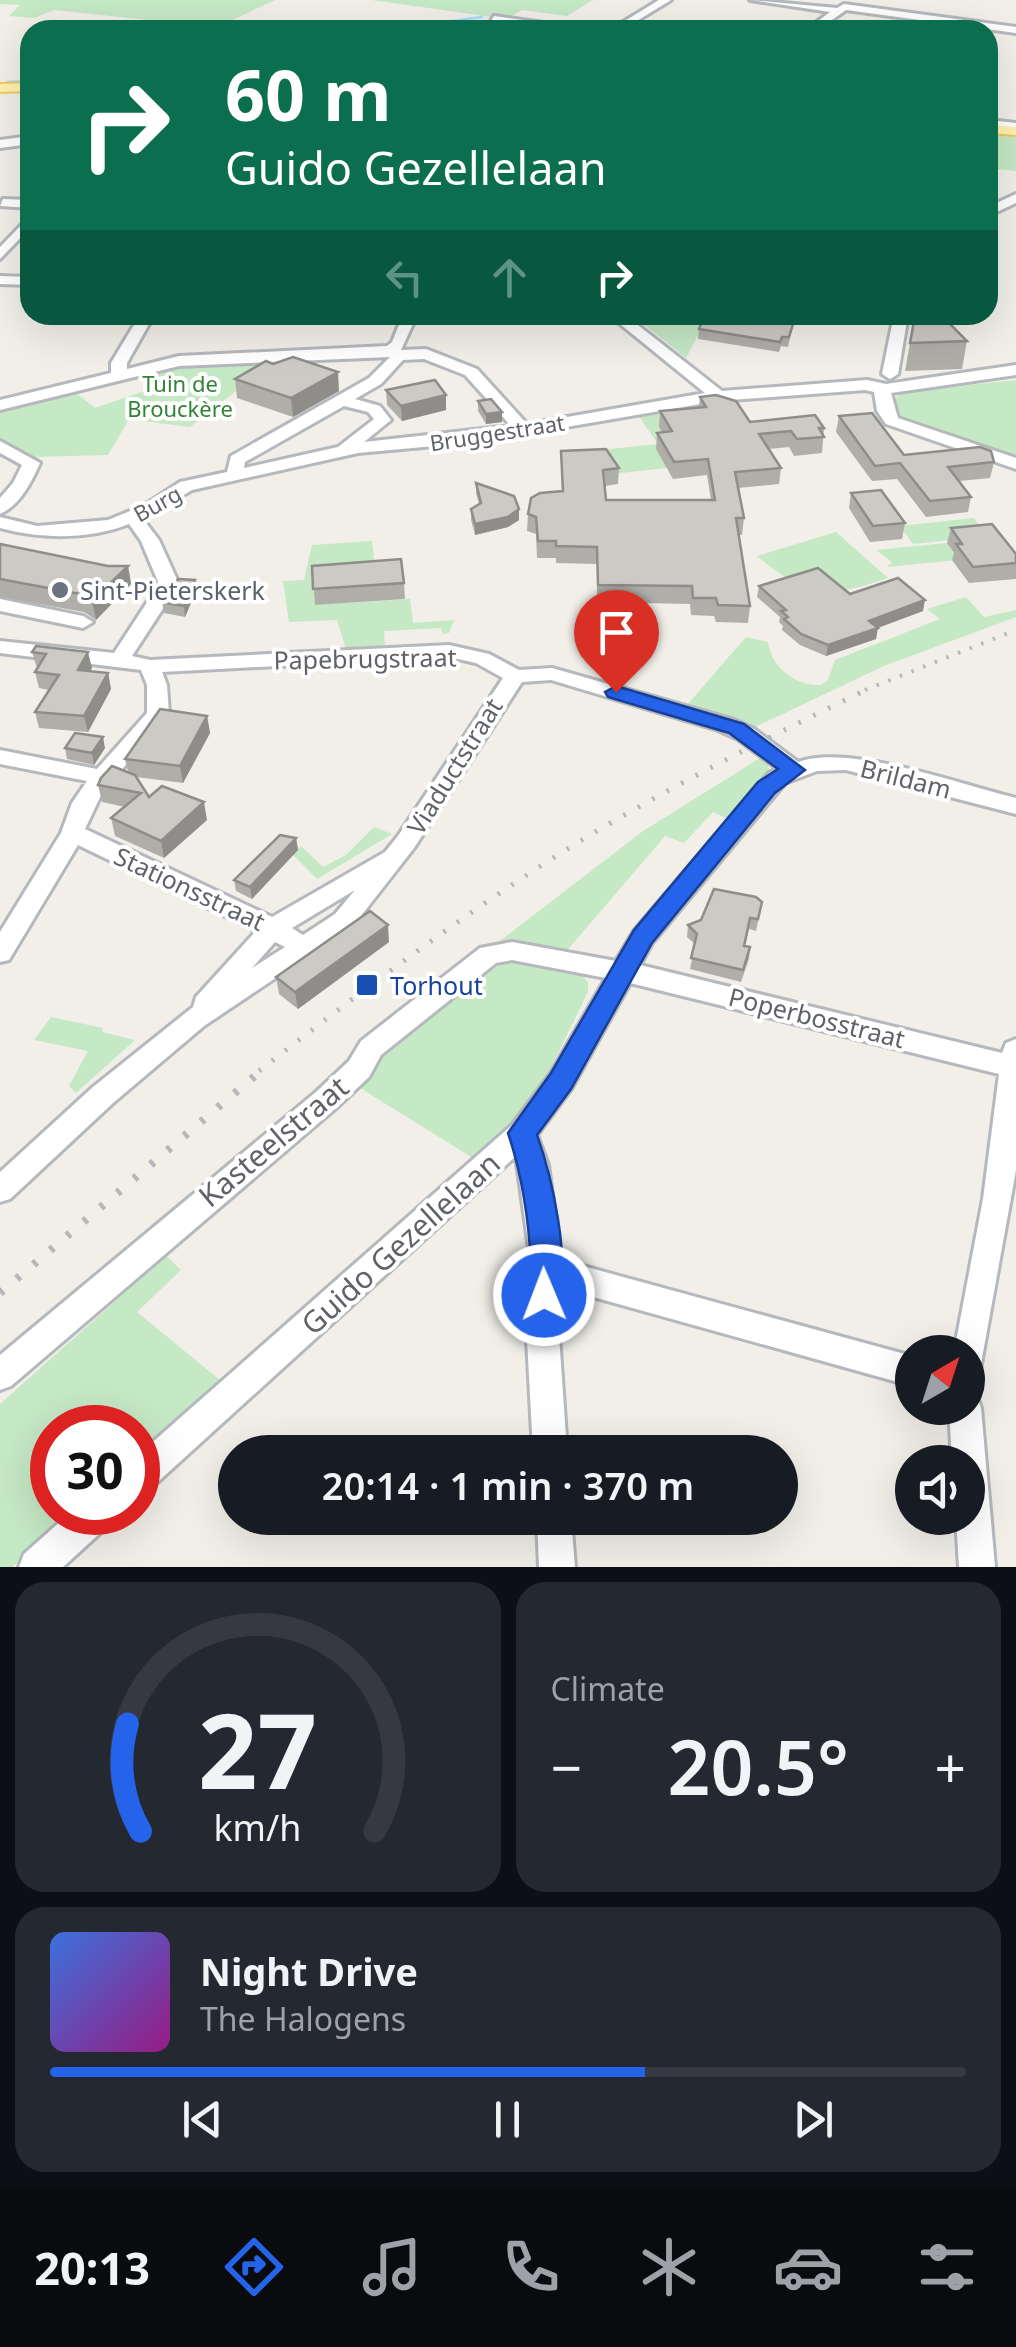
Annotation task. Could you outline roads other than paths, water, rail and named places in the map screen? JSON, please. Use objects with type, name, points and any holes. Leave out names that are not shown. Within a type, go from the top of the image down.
[{"type":"street","points":[[631,20],[666,0]]},
{"type":"street","points":[[756,0],[842,6],[944,20]]},
{"type":"street","points":[[494,18],[508,20]]},
{"type":"street","points":[[2,210],[16,185]]},
{"type":"street","points":[[0,255],[20,230]]},
{"type":"street","points":[[120,374],[119,363],[140,325]]},
{"type":"street","points":[[235,474],[237,460],[376,380],[396,350],[406,325]]},
{"type":"street","points":[[629,325],[716,394]]},
{"type":"street","points":[[898,325],[883,382],[885,411],[892,421],[1016,464]]},
{"type":"street","points":[[0,405],[120,374],[215,358],[396,350],[419,353],[471,372],[522,428]]},
{"type":"street","name":"Bruggestraat","points":[[344,451],[522,428],[716,394],[1016,370]]},
{"type":"street","name":"Burg","points":[[20,530],[112,525],[133,518],[186,486],[344,451],[350,441],[383,420],[374,409],[341,400]]},
{"type":"street","points":[[0,446],[31,463],[21,484],[0,509]]},
{"type":"street","points":[[122,656],[169,584],[150,540],[133,518]]},
{"type":"street","points":[[0,522],[20,530]]},
{"type":"street","points":[[0,542],[20,530]]},
{"type":"street","points":[[0,606],[82,622]]},
{"type":"street","points":[[0,647],[98,658],[122,656],[150,666],[158,714],[91,791],[73,822],[73,833],[0,953]]},
{"type":"street","name":"Papebrugstraat","points":[[150,666],[449,651],[482,658],[514,676],[552,674],[726,724],[794,770]]},
{"type":"street","name":"Viaductstraat","points":[[195,1019],[344,920],[406,842],[514,676]]},
{"type":"street","points":[[0,757],[106,778]]},
{"type":"street","name":"Brildam","points":[[794,770],[846,763],[1016,806]]},
{"type":"street","name":"Guido Gezellelaan","points":[[160,1457],[522,1133],[561,1081],[643,936],[759,796],[794,770]]},
{"type":"street","name":"Stationsstraat","points":[[73,833],[274,928],[305,947]]},
{"type":"street","name":"Viaductstraat","points":[[195,1019],[274,928],[392,856]]},
{"type":"street","name":"Kasteelstraat","points":[[0,1375],[326,1100],[359,1069],[370,1048],[489,955],[512,951],[619,973]]},
{"type":"street","name":"Poperbosstraat","points":[[619,973],[666,980],[1015,1061],[1007,1204],[975,1335]]},
{"type":"street","points":[[0,1190],[102,1095],[195,1019]]},
{"type":"street","points":[[522,1133],[534,1165],[547,1270],[542,1320],[549,1435]]},
{"type":"street","points":[[547,1270],[895,1366]]},
{"type":"street","points":[[966,1425],[976,1567]]},
{"type":"street","points":[[37,1567],[72,1535]]},
{"type":"street","points":[[555,1535],[557,1567]]},
{"type":"waterway","points":[[460,20],[482,17]]},
{"type":"waterway","points":[[8,82],[20,81]]},
{"type":"railway","points":[[870,688],[1016,630]]},
{"type":"railway","points":[[259,1071],[429,942],[562,853],[705,771],[870,688]]},
{"type":"railway","points":[[865,690],[870,688]]},
{"type":"railway","points":[[0,1293],[263,1069]]},
{"type":"place","name":"Sint-Pieterskerk","points":[[60,590]]},
{"type":"place","name":"Torhout","points":[[367,985]]},
{"type":"park label","name":"Tuin de Brouckère","points":[[180,396]]}]
